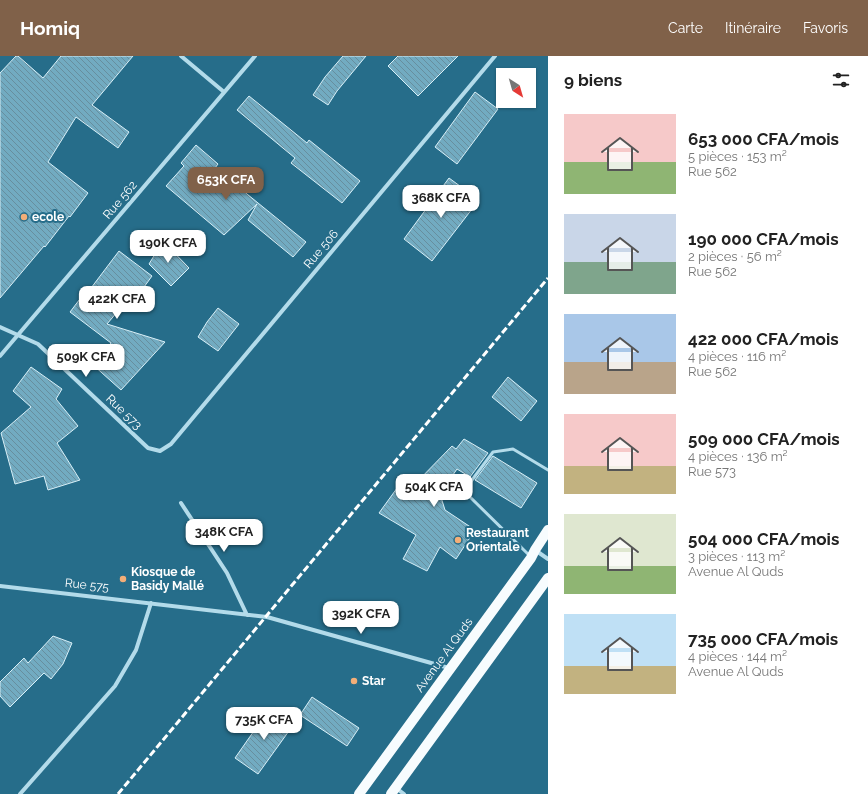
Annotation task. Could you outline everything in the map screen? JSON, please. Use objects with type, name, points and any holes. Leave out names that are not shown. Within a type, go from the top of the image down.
[{"type":"main road","name":"Avenue Al Quds","points":[[359,794],[451,669],[533,554],[548,530]]},
{"type":"main road","points":[[397,792],[548,578]]},
{"type":"street","points":[[181,56],[224,92]]},
{"type":"street","name":"Rue 562","points":[[0,356],[255,56]]},
{"type":"street","name":"Rue 506","points":[[160,451],[172,444],[495,56]]},
{"type":"street","name":"Rue 573","points":[[0,327],[38,344],[148,448],[160,451]]},
{"type":"street","points":[[181,503],[227,573],[247,614]]},
{"type":"street","points":[[533,554],[548,559]]},
{"type":"street","name":"Rue 575","points":[[0,586],[267,617],[451,669]]},
{"type":"street","points":[[20,794],[115,686],[136,650],[151,603]]},
{"type":"lane","points":[[533,554],[470,497],[469,484],[493,452],[513,449],[548,470]]},
{"type":"building","points":[[16,56],[18,56],[43,78],[61,56],[133,56],[92,105],[129,132],[118,148],[76,117],[48,162],[88,193],[45,247],[44,246],[0,298],[0,73]]},
{"type":"building","points":[[343,56],[366,56],[337,91],[328,105],[313,95],[325,77]]},
{"type":"building","points":[[398,56],[458,56],[418,96],[388,66]]},
{"type":"building","points":[[475,92],[498,109],[457,164],[435,147]]},
{"type":"building","points":[[249,96],[307,143],[309,140],[360,181],[342,203],[291,163],[295,158],[237,110]]},
{"type":"building","points":[[196,145],[218,164],[215,168],[306,242],[293,257],[248,220],[257,204],[224,235],[166,186],[184,166],[181,163]]},
{"type":"building","points":[[449,178],[479,200],[432,261],[404,239]]},
{"type":"building","points":[[163,241],[189,268],[171,286],[149,264]]},
{"type":"building","points":[[119,251],[152,276],[139,294],[135,291],[107,324],[165,342],[121,390],[92,364],[111,343],[70,312],[86,291],[88,292]]},
{"type":"building","points":[[218,308],[239,324],[218,351],[198,337]]},
{"type":"building","points":[[31,367],[62,389],[56,399],[78,426],[57,443],[80,480],[48,490],[44,476],[15,484],[1,433],[31,407],[13,391]]},
{"type":"building","points":[[508,377],[537,401],[521,421],[492,397]]},
{"type":"building","points":[[464,439],[488,453],[470,477],[457,469],[440,494],[445,510],[475,530],[456,559],[440,547],[427,571],[403,559],[416,535],[379,513],[400,484],[413,486],[452,446],[456,449]]},
{"type":"building","points":[[493,456],[537,483],[521,508],[475,480]]},
{"type":"building","points":[[53,636],[72,643],[63,664],[51,679],[44,673],[10,707],[0,696],[0,682],[24,658],[28,663]]},
{"type":"building","points":[[312,697],[359,728],[347,746],[300,715]]},
{"type":"building","points":[[270,708],[294,724],[258,774],[235,758]]},
{"type":"railway","points":[[118,794],[548,278]]},
{"type":"place","name":"ecole","points":[[24,217]]},
{"type":"place","name":"Restaurant Orientale","points":[[458,540]]},
{"type":"place","name":"Kiosque de Basidy Mallé","points":[[123,579]]},
{"type":"place","name":"Star","points":[[354,681]]}]
